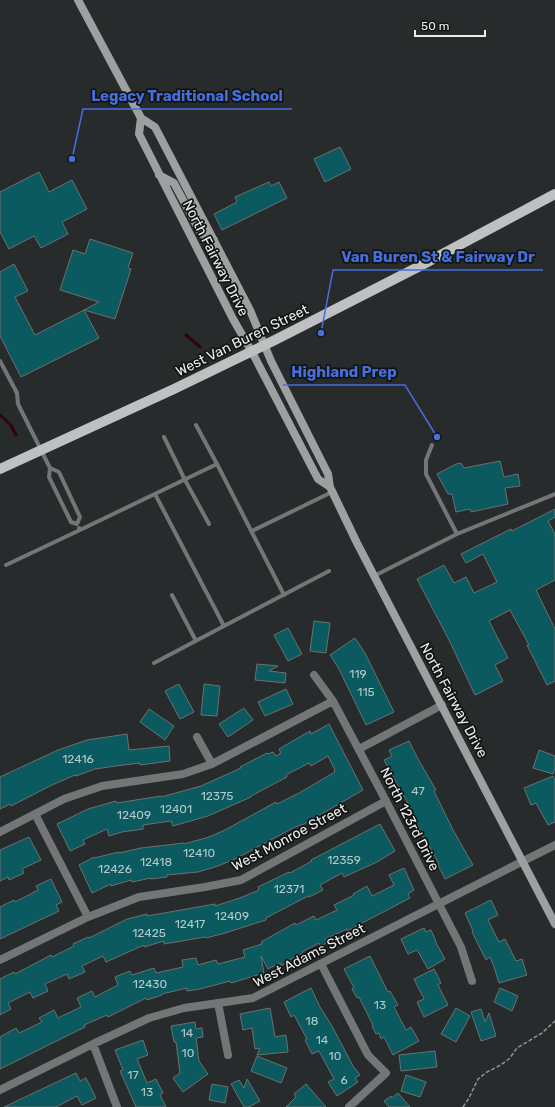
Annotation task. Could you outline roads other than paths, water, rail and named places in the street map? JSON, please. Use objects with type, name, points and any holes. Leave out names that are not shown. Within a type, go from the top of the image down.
[{"type":"main road","name":"West Van Buren Street","points":[[0,469],[252,352],[420,266],[555,194]]},
{"type":"street","name":"North Fairway Drive","points":[[78,0],[141,118],[155,128],[214,240],[250,310],[271,361],[328,474],[331,490],[374,576],[555,924]]},
{"type":"street","name":"North Fairway Drive","points":[[141,118],[139,134],[159,175],[318,479],[331,490]]},
{"type":"street","points":[[159,175],[174,183],[200,232],[209,240],[214,240]]},
{"type":"street","name":"North 123rd Drive","points":[[314,675],[333,701],[440,904],[461,947],[472,981]]},
{"type":"street","points":[[0,832],[64,799],[102,786],[183,774],[212,764],[333,701]]},
{"type":"street","points":[[358,749],[442,705]]},
{"type":"street","points":[[197,737],[212,764]]},
{"type":"street","name":"West Monroe Street","points":[[0,960],[88,917],[139,897],[241,880],[386,801]]},
{"type":"street","points":[[35,814],[88,917]]},
{"type":"street","name":"West Adams Street","points":[[0,1090],[150,1018],[184,1008],[253,998],[555,845]]},
{"type":"street","points":[[321,964],[368,1055],[386,1073],[349,1107]]},
{"type":"street","points":[[218,1003],[228,1055]]},
{"type":"street","points":[[94,1044],[117,1107]]},
{"type":"lane","points":[[0,361],[16,393],[18,404],[50,468],[49,477],[71,522],[77,524],[80,530]]},
{"type":"lane","points":[[196,425],[284,595]]},
{"type":"lane","points":[[164,437],[209,524]]},
{"type":"lane","points":[[432,445],[426,460],[426,474],[457,534]]},
{"type":"lane","points":[[6,565],[217,464]]},
{"type":"lane","points":[[50,468],[58,472],[80,517],[77,524]]},
{"type":"lane","points":[[252,531],[331,490]]},
{"type":"lane","points":[[155,494],[224,626]]},
{"type":"lane","points":[[374,576],[457,534],[555,494]]},
{"type":"lane","points":[[154,663],[329,571]]},
{"type":"lane","points":[[172,595],[196,641]]},
{"type":"waterway","points":[[186,335],[200,347]]},
{"type":"waterway","points":[[0,415],[11,425],[16,435]]},
{"type":"place","name":"Legacy Traditional School","points":[[72,159]]},
{"type":"place","name":"Van Buren St & Fairway Dr","points":[[321,333]]},
{"type":"place","name":"Highland Prep","points":[[437,437]]}]
